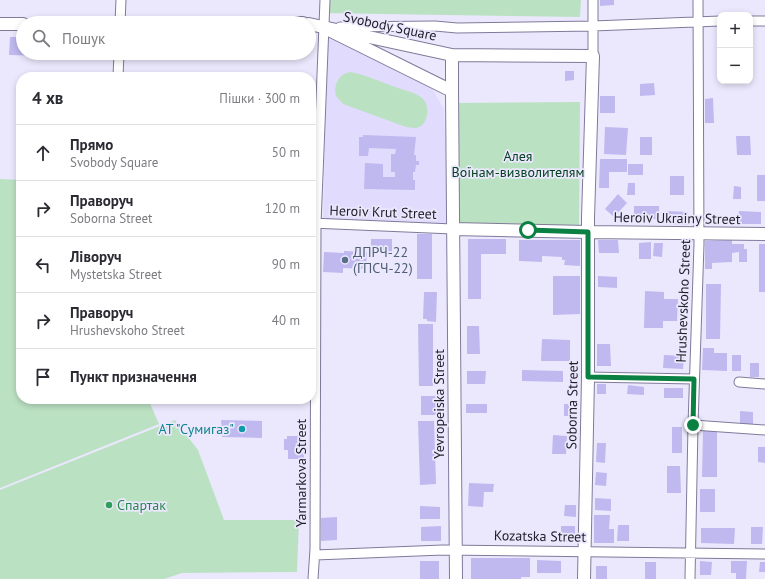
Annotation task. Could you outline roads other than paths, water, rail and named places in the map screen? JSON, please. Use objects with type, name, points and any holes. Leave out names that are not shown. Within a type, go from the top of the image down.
[{"type":"street","points":[[120,0],[120,16]]},
{"type":"street","name":"Svobody Square","points":[[325,0],[325,28],[452,55],[593,56]]},
{"type":"street","points":[[453,229],[588,232],[593,56],[593,0]]},
{"type":"street","name":"Hrushevskoho Street","points":[[690,579],[694,379],[699,234],[698,0]]},
{"type":"street","points":[[753,21],[765,21]]},
{"type":"street","points":[[325,28],[593,26],[717,22]]},
{"type":"street","points":[[0,24],[16,24]]},
{"type":"street","points":[[316,26],[325,28],[452,91]]},
{"type":"street","name":"Yarmarkova Street","points":[[316,188],[325,28]]},
{"type":"street","name":"Svobody Square","points":[[452,55],[453,229]]},
{"type":"street","points":[[118,72],[119,60]]},
{"type":"street","name":"Heroiv Krut Street","points":[[316,223],[453,229]]},
{"type":"street","name":"Yevropeiska Street","points":[[453,229],[456,579]]},
{"type":"street","name":"Heroiv Ukrainy Street","points":[[588,232],[765,234]]},
{"type":"street","name":"Soborna Street","points":[[584,579],[588,377],[588,232]]},
{"type":"street","points":[[588,377],[694,379]]},
{"type":"street","points":[[739,382],[765,384]]},
{"type":"street","name":"Yarmarkova Street","points":[[312,579],[315,555],[315,404]]},
{"type":"street","points":[[693,425],[765,430]]},
{"type":"street","name":"Kozatska Street","points":[[315,555],[406,550],[765,554]]},
{"type":"place","name":"ДПРЧ-22 (ГПСЧ-22)","points":[[345,260]]},
{"type":"place","name":"АТ \"Сумигаз\"","points":[[242,429]]},
{"type":"place","name":"Спартак","points":[[109,505]]},
{"type":"park label","name":"Алея Воїнам-визволителям","points":[[518,164]]}]
